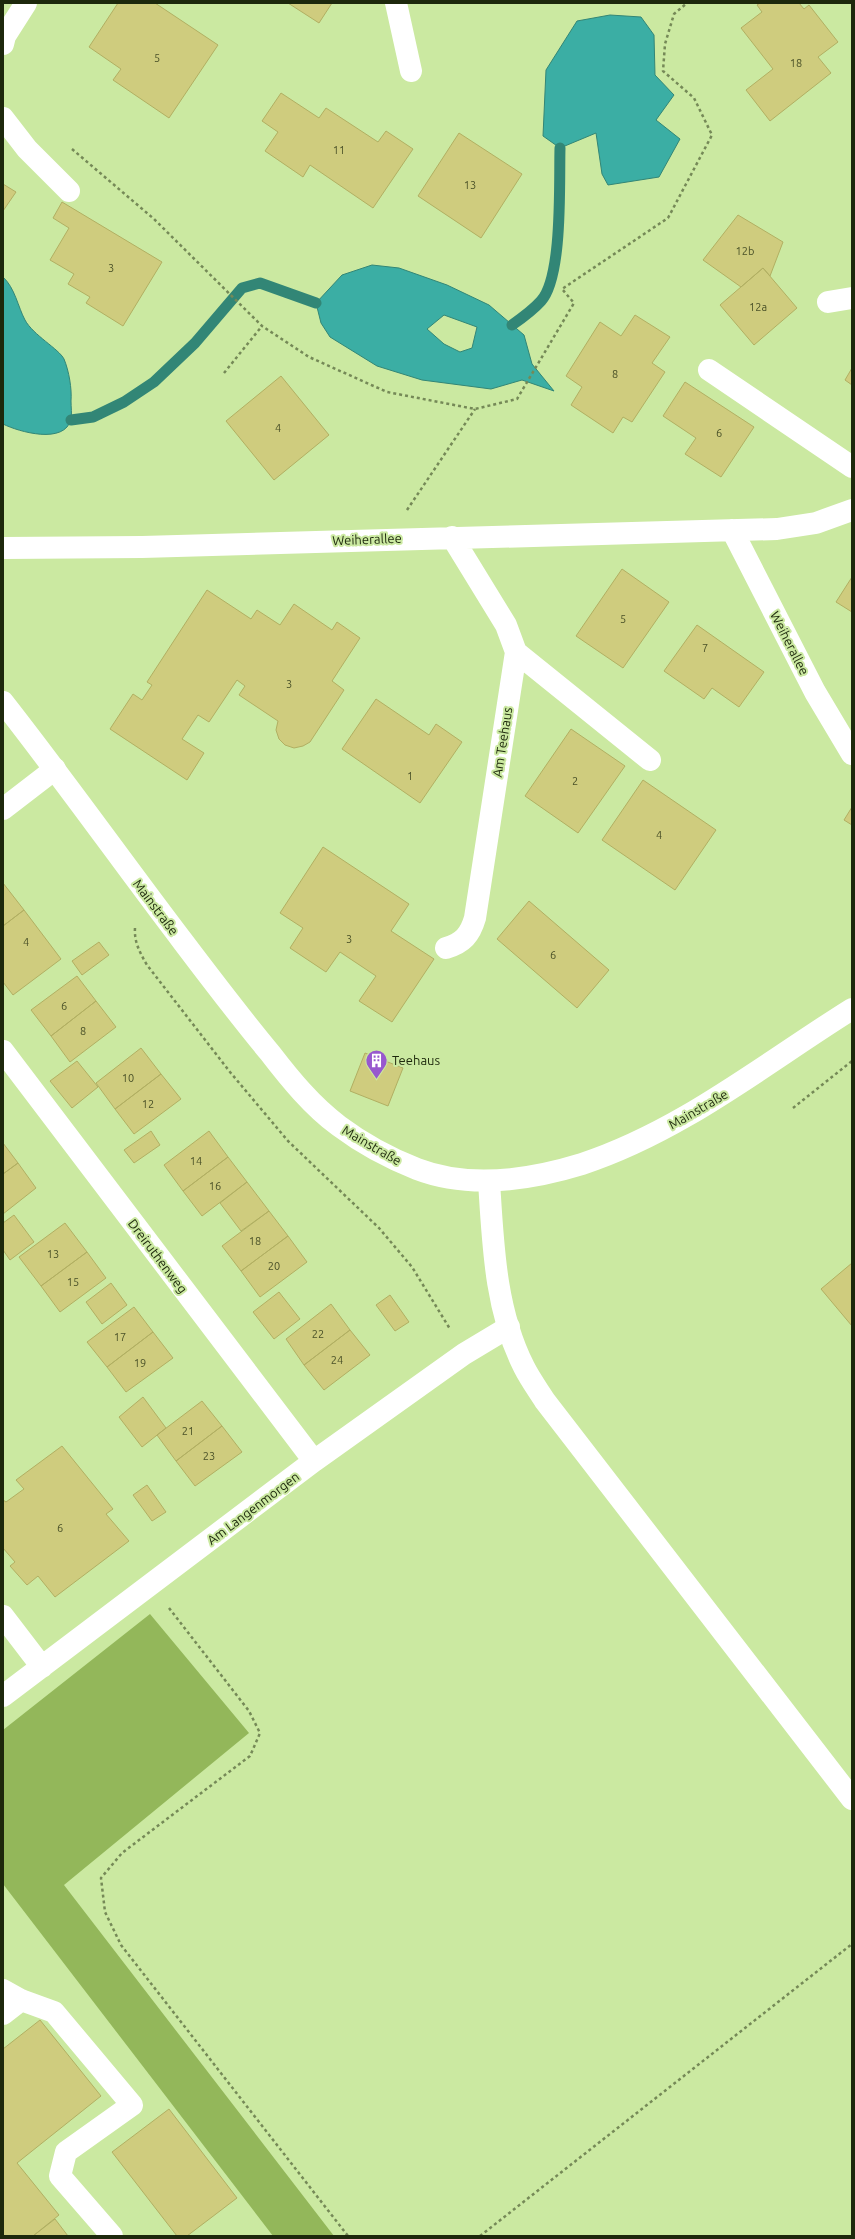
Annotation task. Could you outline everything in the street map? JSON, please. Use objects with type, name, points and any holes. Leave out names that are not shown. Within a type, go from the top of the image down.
[{"type":"street","points":[[3,44],[5,36],[26,3]]},
{"type":"street","points":[[396,3],[410,71]]},
{"type":"street","points":[[3,118],[27,149],[69,191]]},
{"type":"street","points":[[828,302],[852,298]]},
{"type":"street","points":[[709,370],[852,467]]},
{"type":"street","name":"Weiherallee","points":[[3,548],[142,547],[388,538],[777,529],[816,523],[852,510]]},
{"type":"street","name":"Weiherallee","points":[[732,530],[815,692],[852,754]]},
{"type":"street","name":"Am Teehaus","points":[[446,948],[457,945],[466,938],[475,918],[516,652],[506,625],[452,537]]},
{"type":"street","points":[[516,652],[650,760]]},
{"type":"street","name":"Mainstraße","points":[[3,702],[55,769],[146,894],[237,1014],[308,1098],[337,1125],[363,1142],[420,1170],[451,1178],[489,1181],[536,1175],[581,1164],[655,1134],[726,1093],[852,1009]]},
{"type":"street","points":[[3,809],[55,769]]},
{"type":"street","name":"Dreiruthenweg","points":[[3,1051],[314,1461]]},
{"type":"street","points":[[489,1181],[494,1264],[500,1298],[508,1327],[524,1367],[546,1401],[852,1799]]},
{"type":"street","name":"Am Langenmorgen","points":[[3,1696],[314,1461],[464,1354],[508,1327]]},
{"type":"street","points":[[3,1616],[42,1667]]},
{"type":"street","points":[[3,2014],[12,1995],[54,2012],[132,2105],[66,2152],[60,2176],[112,2236]]},
{"type":"path","points":[[71,148],[154,219],[262,326],[309,356],[387,392],[475,409],[517,399],[574,302],[562,289],[668,218],[712,135],[694,98],[663,71],[665,44],[674,14],[687,3]]},
{"type":"path","points":[[224,373],[262,326]]},
{"type":"path","points":[[388,538],[475,409]]},
{"type":"path","points":[[146,894],[135,922],[134,936],[138,950],[147,965],[230,1072],[288,1141],[379,1228],[412,1267],[464,1354]]},
{"type":"path","points":[[793,1108],[852,1061]]},
{"type":"path","points":[[151,1585],[249,1711],[260,1733],[250,1756],[122,1853],[101,1878],[105,1912],[121,1945],[348,2236]]},
{"type":"path","points":[[480,2236],[852,1944]]},
{"type":"green space","points":[[150,1614],[249,1733],[64,1885],[334,2236],[273,2236],[3,1884],[3,1730]]},
{"type":"water","points":[[610,15],[641,17],[654,35],[655,75],[674,95],[656,120],[680,139],[659,177],[608,185],[602,174],[596,133],[560,148],[543,136],[546,70],[577,21]]},
{"type":"water","points":[[372,265],[399,268],[447,285],[489,305],[524,335],[532,364],[554,391],[522,380],[491,389],[422,380],[377,366],[330,337],[321,323],[316,303],[342,275]],"holes":[[[444,315],[477,327],[472,348],[460,352],[444,344],[427,329]]]},
{"type":"water","points":[[3,277],[11,287],[29,326],[61,355],[66,364],[71,386],[71,419],[67,427],[60,432],[51,434],[30,433],[3,424]]},
{"type":"building","points":[[118,3],[155,3],[218,45],[169,118],[113,80],[121,69],[89,47]]},
{"type":"building","points":[[288,3],[332,3],[319,23]]},
{"type":"building","points":[[760,3],[799,3],[804,9],[809,5],[838,42],[818,57],[831,73],[770,121],[746,90],[773,69],[741,28],[762,12],[757,5]]},
{"type":"building","points":[[281,93],[319,118],[326,108],[378,142],[386,131],[413,149],[373,208],[310,165],[303,177],[265,151],[278,132],[262,121]]},
{"type":"building","points":[[459,133],[522,174],[481,238],[418,196]]},
{"type":"building","points":[[3,184],[16,192],[3,211]]},
{"type":"building","points":[[62,202],[162,262],[123,326],[86,303],[90,297],[68,284],[74,274],[50,260],[69,228],[53,218]]},
{"type":"building","points":[[738,215],[783,242],[770,276],[763,268],[741,287],[703,260]]},
{"type":"building","points":[[763,268],[797,308],[754,345],[720,305]]},
{"type":"building","points":[[635,315],[670,337],[652,363],[665,372],[632,422],[623,417],[613,433],[571,405],[582,387],[566,376],[600,322],[621,336]]},
{"type":"building","points":[[852,368],[852,385],[845,380]]},
{"type":"building","points":[[281,376],[329,435],[274,480],[226,421]]},
{"type":"building","points":[[685,382],[754,427],[721,477],[685,454],[696,438],[663,416]]},
{"type":"building","points":[[622,569],[669,602],[623,668],[576,636]]},
{"type":"building","points":[[852,577],[852,612],[836,602]]},
{"type":"building","points":[[207,590],[251,619],[257,610],[280,625],[294,604],[332,630],[337,622],[360,638],[332,681],[344,690],[310,742],[303,746],[294,748],[285,745],[279,739],[276,730],[278,721],[239,695],[245,686],[237,680],[209,722],[198,715],[182,739],[204,753],[187,780],[110,729],[133,694],[142,700],[152,685],[147,682]]},
{"type":"building","points":[[697,625],[764,672],[739,707],[712,688],[704,699],[664,671]]},
{"type":"building","points":[[376,699],[429,735],[436,724],[462,742],[420,803],[342,749]]},
{"type":"building","points":[[571,729],[625,766],[578,833],[525,796]]},
{"type":"building","points":[[643,780],[716,830],[675,890],[602,840]]},
{"type":"building","points":[[852,807],[852,825],[844,820]]},
{"type":"building","points":[[323,847],[409,904],[391,931],[434,959],[392,1022],[359,1001],[376,976],[340,952],[326,972],[290,948],[303,928],[280,913]]},
{"type":"building","points":[[3,883],[24,910],[3,926]]},
{"type":"building","points":[[529,901],[609,970],[577,1008],[497,939]]},
{"type":"building","points":[[24,910],[61,959],[13,995],[3,982],[3,926]]},
{"type":"building","points":[[99,942],[109,955],[82,975],[72,961]]},
{"type":"building","points":[[77,976],[96,1001],[51,1036],[31,1010]]},
{"type":"building","points":[[96,1001],[116,1027],[70,1062],[51,1036]]},
{"type":"building","points":[[141,1048],[161,1074],[115,1109],[96,1083]]},
{"type":"building","name":"Teehaus","points":[[365,1053],[403,1068],[388,1106],[350,1091]]},
{"type":"building","points":[[77,1061],[98,1087],[72,1108],[50,1081]]},
{"type":"building","points":[[161,1074],[181,1099],[134,1134],[115,1109]]},
{"type":"building","points":[[151,1131],[160,1145],[134,1163],[124,1150]]},
{"type":"building","points":[[209,1131],[228,1157],[183,1191],[164,1165]]},
{"type":"building","points":[[3,1143],[18,1163],[3,1174]]},
{"type":"building","points":[[228,1157],[247,1182],[202,1216],[183,1191]]},
{"type":"building","points":[[18,1163],[36,1188],[3,1214],[3,1174]]},
{"type":"building","points":[[247,1182],[269,1211],[241,1231],[220,1203]]},
{"type":"building","points":[[269,1211],[288,1236],[241,1271],[222,1246]]},
{"type":"building","points":[[14,1215],[34,1242],[10,1260],[3,1250],[3,1223]]},
{"type":"building","points":[[65,1223],[87,1252],[41,1286],[19,1257]]},
{"type":"building","points":[[288,1236],[307,1262],[260,1297],[241,1271]]},
{"type":"building","points":[[87,1252],[106,1278],[60,1312],[41,1286]]},
{"type":"building","points":[[852,1263],[852,1326],[821,1289]]},
{"type":"building","points":[[111,1283],[127,1305],[102,1324],[86,1302]]},
{"type":"building","points":[[279,1292],[300,1319],[274,1339],[253,1312]]},
{"type":"building","points":[[390,1295],[409,1322],[395,1331],[376,1305]]},
{"type":"building","points":[[331,1304],[350,1330],[304,1365],[286,1339]]},
{"type":"building","points":[[134,1307],[153,1332],[107,1367],[87,1342]]},
{"type":"building","points":[[350,1330],[370,1355],[324,1390],[304,1365]]},
{"type":"building","points":[[153,1332],[173,1358],[126,1392],[107,1367]]},
{"type":"building","points":[[143,1397],[166,1428],[142,1447],[119,1417]]},
{"type":"building","points":[[202,1401],[222,1426],[176,1461],[157,1435]]},
{"type":"building","points":[[222,1426],[242,1452],[195,1486],[176,1461]]},
{"type":"building","points":[[62,1446],[113,1509],[106,1514],[129,1541],[55,1597],[38,1576],[27,1585],[10,1566],[15,1562],[3,1548],[3,1500],[6,1502],[24,1489],[16,1480]]},
{"type":"building","points":[[147,1485],[166,1512],[152,1521],[133,1495]]},
{"type":"building","points":[[40,2020],[101,2096],[17,2163],[59,2215],[33,2236],[3,2236],[3,2049]]},
{"type":"building","points":[[169,2109],[237,2198],[187,2236],[177,2236],[112,2152]]},
{"type":"building","points":[[55,2219],[68,2236],[33,2236]]},
{"type":"waterway","points":[[512,325],[531,311],[541,301],[548,289],[553,272],[558,228],[560,148]]},
{"type":"waterway","points":[[71,420],[93,417],[124,402],[154,382],[195,343],[242,288],[260,283],[316,303]]},
{"type":"place","name":"Teehaus","points":[[376,1080]]}]
